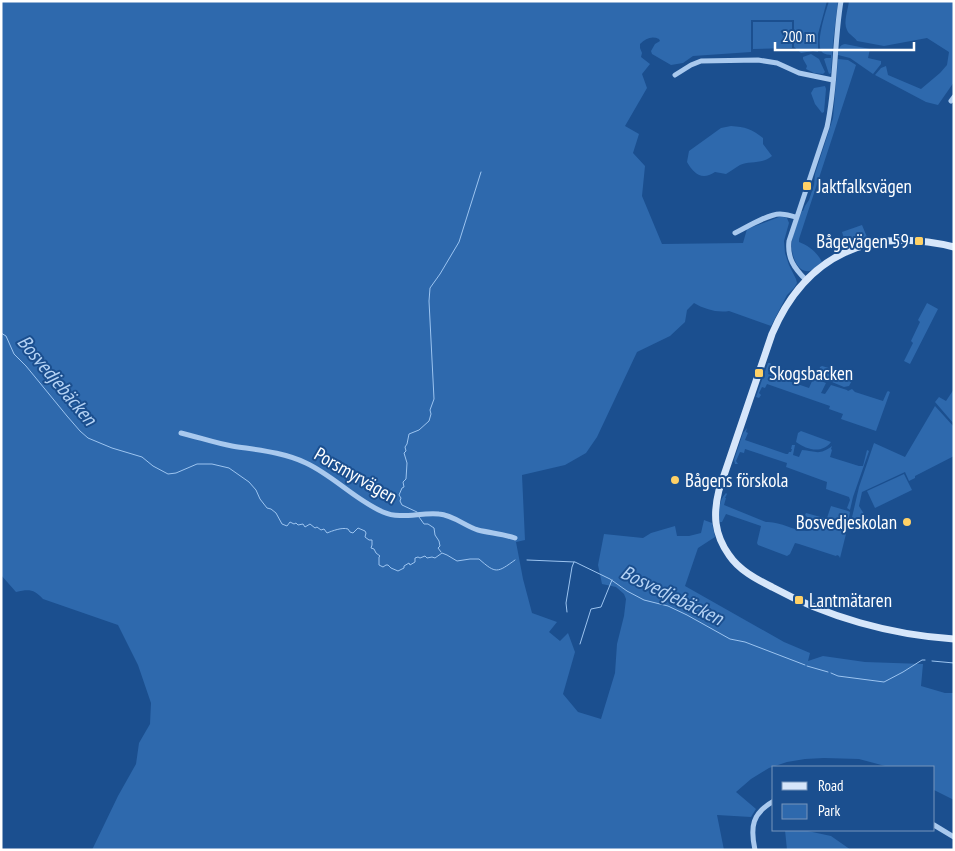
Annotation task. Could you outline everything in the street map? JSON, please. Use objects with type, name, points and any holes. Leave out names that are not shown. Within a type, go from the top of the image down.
[{"type":"street","points":[[806,280],[792,264],[788,252],[789,241],[827,127],[831,109],[841,1]]},
{"type":"street","points":[[674,75],[702,61],[758,60],[777,63],[809,76],[833,80]]},
{"type":"street","points":[[735,232],[775,214],[796,217]]},
{"type":"street","points":[[954,247],[919,241],[879,242],[862,246],[837,257],[821,267],[806,280],[793,295],[772,334],[716,504],[715,519],[719,537],[729,556],[743,570],[770,586],[812,606],[864,624],[903,632],[954,638]]},
{"type":"street","name":"Porsmyrvägen","points":[[180,433],[214,442],[294,458],[322,471],[355,495],[383,512],[405,516],[441,514],[478,530],[515,538]]},
{"type":"street","points":[[755,850],[753,833],[756,817],[761,810],[772,803]]},
{"type":"street","points":[[935,826],[954,836]]},
{"type":"green space","points":[[1,1],[827,1],[818,34],[818,52],[801,53],[794,47],[794,20],[751,20],[751,52],[693,56],[683,63],[671,65],[652,54],[651,51],[655,44],[660,41],[659,39],[649,38],[640,44],[641,57],[650,64],[642,74],[647,88],[625,126],[639,134],[633,153],[645,166],[642,196],[662,244],[743,243],[747,229],[780,216],[787,218],[789,223],[784,241],[785,253],[797,283],[787,295],[771,326],[729,311],[711,310],[694,303],[687,310],[685,322],[670,336],[637,352],[597,437],[586,453],[565,465],[522,475],[525,540],[516,542],[532,613],[557,622],[549,632],[560,641],[568,633],[575,652],[563,694],[578,712],[601,719],[615,673],[617,644],[626,599],[624,594],[616,587],[602,584],[598,565],[604,534],[643,538],[651,533],[675,526],[677,536],[689,536],[701,533],[704,520],[712,523],[715,537],[698,548],[685,586],[784,642],[810,653],[808,661],[823,656],[865,662],[923,664],[921,686],[945,693],[954,693],[954,800],[935,790],[935,766],[885,766],[859,759],[805,759],[772,766],[751,779],[736,792],[756,809],[751,817],[717,815],[724,850],[92,850],[136,764],[139,743],[150,724],[151,703],[138,665],[118,625],[43,599],[37,593],[31,591],[16,592],[1,575]]},
{"type":"green space","points":[[829,1],[838,1],[831,73],[829,74],[824,59],[831,58],[831,55],[823,53],[820,36]]},
{"type":"green space","points":[[849,1],[954,1],[954,82],[938,105],[926,102],[875,75],[881,68],[886,66],[888,75],[921,89],[947,65],[949,52],[927,38],[884,46],[857,41],[846,27]]},
{"type":"green space","points":[[753,22],[792,22],[792,48],[753,49]]},
{"type":"green space","points":[[845,44],[870,49],[868,58],[881,61],[881,64],[873,74],[850,58],[838,55],[840,46]]},
{"type":"green space","points":[[811,54],[819,59],[825,72],[823,74],[814,73],[806,69],[807,66],[803,57]]},
{"type":"green space","points":[[838,59],[848,60],[856,65],[799,239],[799,242],[818,255],[822,262],[807,271],[803,270],[796,263],[792,252],[793,238],[802,211],[809,200],[814,185],[815,174],[833,118]]},
{"type":"green space","points":[[825,86],[824,112],[822,113],[815,104],[811,93],[814,88]]},
{"type":"green space","points":[[731,126],[755,132],[763,138],[763,144],[772,156],[768,159],[740,165],[726,174],[715,172],[702,176],[692,170],[687,162],[689,151],[721,128]]},
{"type":"green space","points":[[862,225],[867,237],[846,245],[842,232]]},
{"type":"green space","points":[[927,303],[938,309],[910,364],[904,361],[913,343],[911,341],[920,322],[918,320]]},
{"type":"green space","points":[[768,363],[771,364],[768,374],[809,388],[813,379],[816,378],[826,383],[821,393],[825,394],[831,385],[848,391],[852,389],[855,392],[883,401],[887,392],[890,392],[876,431],[841,419],[843,414],[829,409],[830,406],[767,384],[765,388],[762,387],[759,398],[756,397]]},
{"type":"green space","points":[[822,366],[854,377],[849,386],[844,387],[820,377],[818,374]]},
{"type":"green space","points":[[954,389],[954,424],[935,402],[939,397],[946,401]]},
{"type":"green space","points":[[935,406],[954,427],[954,456],[909,481],[905,472],[862,492],[859,506],[864,514],[860,520],[861,524],[850,526],[859,487],[874,443],[905,457]]},
{"type":"green space","points":[[747,428],[746,432],[748,433],[745,440],[786,454],[791,452],[792,445],[795,445],[793,455],[799,457],[802,450],[820,452],[832,446],[830,457],[863,466],[867,450],[869,451],[850,510],[847,508],[850,500],[849,497],[826,489],[827,482],[786,467],[787,463],[745,449],[744,453],[740,452],[736,461],[738,464],[735,464],[734,460],[743,433]]},
{"type":"green space","points":[[801,431],[831,442],[823,448],[810,449],[796,442],[798,433]]},
{"type":"green space","points":[[904,474],[912,490],[875,508],[867,491]]},
{"type":"green space","points":[[726,493],[724,505],[766,522],[808,531],[812,523],[815,524],[816,522],[844,531],[846,534],[840,558],[837,555],[795,543],[790,554],[787,556],[758,545],[761,526],[726,514],[722,522],[720,522],[720,506]]},
{"type":"green space","points":[[831,506],[850,512],[847,528],[805,515],[806,513],[827,518]]},
{"type":"green space","points":[[785,831],[808,831],[831,836],[851,850],[787,850]]},
{"type":"waterway","points":[[417,512],[402,505],[399,495],[404,487],[403,482],[406,479],[407,463],[404,453],[409,434],[419,430],[429,421],[434,399],[430,288],[459,242],[481,172]]},
{"type":"waterway","name":"Bosvedjebäcken","points":[[1,333],[6,336],[14,354],[88,438],[142,457],[153,466],[168,474],[176,473],[197,464],[212,464],[229,468],[249,482],[267,508],[276,513],[282,524],[287,526],[290,522],[298,525],[303,524],[305,527],[310,524],[315,528],[324,529],[327,533],[343,528],[353,533],[358,528],[365,531],[365,537],[372,540],[371,548],[380,556],[379,565],[383,567],[388,565],[398,571],[409,563],[410,565],[415,562],[415,558],[425,556],[427,558],[435,558],[442,553],[457,561],[479,559],[489,567],[497,570],[515,560]]},
{"type":"waterway","points":[[419,517],[424,524],[434,528],[435,535],[439,541],[440,546],[438,548],[441,552]]},
{"type":"waterway","name":"Bosvedjebäcken","points":[[527,560],[575,562],[610,579],[644,600],[668,606],[730,639],[745,642],[805,665]]},
{"type":"waterway","points":[[567,612],[566,603],[574,562]]},
{"type":"waterway","points":[[580,644],[591,609],[601,607],[612,580]]},
{"type":"waterway","name":"Bosvedjebäcken","points":[[831,673],[838,676],[884,682],[925,660]]},
{"type":"waterway","name":"Bosvedjebäcken","points":[[932,661],[954,663]]},
{"type":"waterway","name":"Bosvedjebäcken","points":[[807,666],[828,672]]},
{"type":"place","name":"Jaktfalksvägen","points":[[807,186]]},
{"type":"place","name":"Bågevägen 59","points":[[919,241]]},
{"type":"place","name":"Skogsbacken","points":[[759,373]]},
{"type":"place","name":"Bågens förskola","points":[[675,480]]},
{"type":"place","name":"Bosvedjeskolan","points":[[907,522]]},
{"type":"place","name":"Lantmätaren","points":[[799,600]]}]
